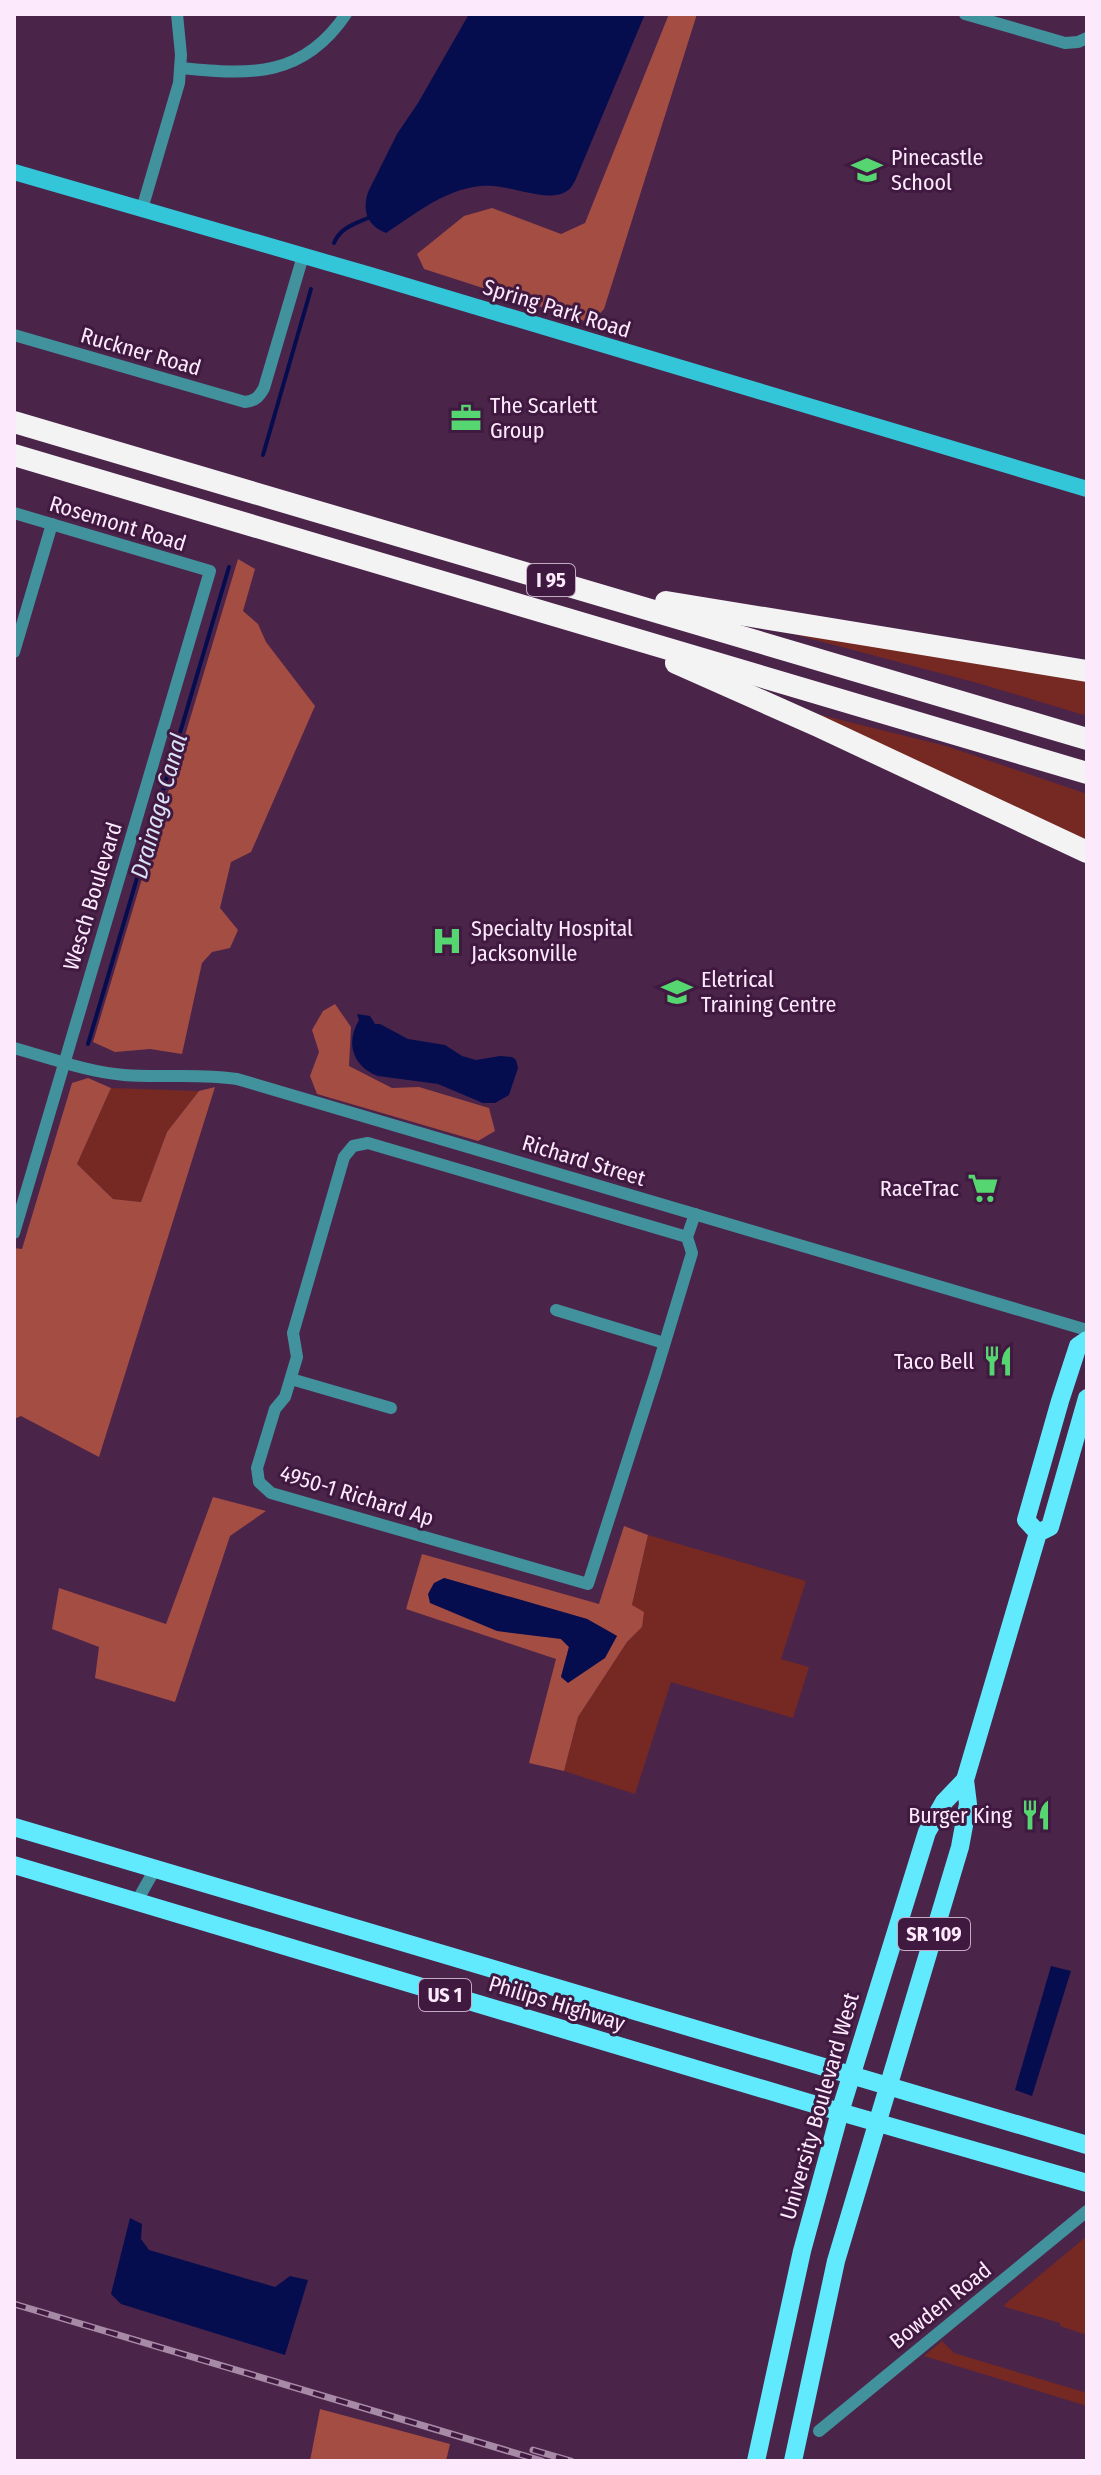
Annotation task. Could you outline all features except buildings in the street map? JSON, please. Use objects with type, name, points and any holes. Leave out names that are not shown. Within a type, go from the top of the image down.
[{"type":"highway","name":"I 95","points":[[14,422],[1087,739]]},
{"type":"highway","name":"I 95","points":[[14,455],[1087,773]]},
{"type":"highway","points":[[579,588],[1087,671]]},
{"type":"highway","points":[[591,625],[818,726],[1087,852]]},
{"type":"main road","name":"Spring Park Road","points":[[14,172],[1087,489]]},
{"type":"main road","name":"SR 109","points":[[1038,1533],[1026,1520],[1078,1346],[1087,1340]]},
{"type":"main road","name":"University Boulevard West","points":[[793,2461],[836,2261],[960,1847],[968,1804],[965,1780],[1038,1533],[1050,1527],[1087,1398]]},
{"type":"main road","name":"University Boulevard West","points":[[756,2461],[802,2251],[851,2075],[927,1832],[944,1802],[965,1780]]},
{"type":"main road","name":"Philips Highway","points":[[14,1827],[1087,2145]]},
{"type":"main road","name":"Philips Highway","points":[[14,1865],[1087,2183]]},
{"type":"street","points":[[142,209],[179,83],[181,68],[177,14]]},
{"type":"street","points":[[181,68],[234,73],[282,66],[318,47],[346,14]]},
{"type":"street","points":[[965,14],[1065,43],[1087,38]]},
{"type":"street","name":"Ruckner Road","points":[[14,335],[245,402],[256,399],[264,388],[303,256]]},
{"type":"street","name":"Rosemont Road","points":[[14,513],[210,571]]},
{"type":"street","points":[[14,652],[52,524]]},
{"type":"street","name":"Wesch Boulevard","points":[[14,1233],[210,571]]},
{"type":"street","name":"Richard Street","points":[[14,1048],[64,1063],[123,1075],[197,1074],[237,1079],[1087,1330]]},
{"type":"street","name":"4950-1 Richard Ap","points":[[687,1237],[368,1143],[359,1143],[344,1157],[293,1333],[297,1357],[291,1379],[285,1397],[275,1409],[257,1468],[259,1482],[271,1493],[588,1584],[692,1253],[687,1237],[695,1214]]},
{"type":"street","points":[[556,1310],[664,1343]]},
{"type":"street","points":[[291,1379],[391,1408]]},
{"type":"street","points":[[137,1901],[155,1869]]},
{"type":"street","name":"Bowden Road","points":[[819,2431],[1087,2211]]},
{"type":"shaded area","points":[[469,14],[645,14],[575,181],[568,190],[551,195],[493,186],[464,189],[436,200],[386,233],[370,222],[366,211],[368,192],[397,134]]},
{"type":"shaded area","points":[[669,14],[697,14],[604,309],[591,323],[424,269],[417,254],[464,216],[492,208],[561,234],[585,223]]},
{"type":"shaded area","points":[[238,559],[255,569],[243,611],[258,624],[266,642],[315,706],[251,852],[231,862],[220,908],[238,930],[230,948],[212,952],[202,963],[182,1054],[150,1049],[115,1052],[93,1042]]},
{"type":"shaded area","points":[[755,624],[1087,676],[1087,716],[981,684]]},
{"type":"shaded area","points":[[817,714],[946,746],[1087,794],[1087,847]]},
{"type":"shaded area","points":[[335,1004],[351,1027],[349,1066],[392,1088],[419,1087],[489,1108],[495,1131],[478,1141],[317,1094],[310,1076],[319,1052],[312,1030],[323,1011]]},
{"type":"shaded area","points":[[357,1014],[370,1016],[375,1024],[408,1039],[445,1045],[462,1056],[476,1060],[512,1057],[518,1068],[509,1095],[495,1103],[483,1103],[438,1084],[369,1072],[357,1060],[352,1045],[359,1020]]},
{"type":"shaded area","points":[[88,1078],[111,1088],[77,1164],[113,1199],[141,1202],[167,1132],[199,1091],[215,1087],[99,1457],[21,1416],[14,1419],[14,1248],[22,1249],[72,1083]]},
{"type":"shaded area","points":[[111,1088],[199,1091],[167,1132],[141,1202],[113,1199],[77,1164]]},
{"type":"shaded area","points":[[213,1497],[266,1511],[230,1536],[175,1702],[95,1678],[99,1647],[52,1629],[59,1588],[166,1624]]},
{"type":"shaded area","points":[[624,1526],[648,1535],[632,1605],[644,1612],[642,1627],[627,1642],[578,1717],[564,1771],[529,1763],[556,1659],[406,1609],[422,1554],[599,1604]],"holes":[[[444,1578],[587,1619],[617,1636],[561,1677],[569,1647],[561,1639]]]},
{"type":"shaded area","points":[[648,1535],[806,1581],[781,1659],[809,1667],[793,1718],[671,1682],[635,1794],[564,1771],[578,1717],[627,1642],[642,1627],[632,1606]]},
{"type":"shaded area","points":[[444,1578],[587,1619],[617,1636],[605,1658],[568,1683],[561,1677],[569,1647],[561,1639],[497,1631],[430,1603],[428,1594],[434,1583]]},
{"type":"shaded area","points":[[1051,1966],[1071,1971],[1032,2096],[1015,2090]]},
{"type":"shaded area","points":[[130,2218],[142,2224],[141,2239],[149,2250],[275,2287],[290,2276],[308,2280],[285,2355],[121,2304],[111,2294]]},
{"type":"shaded area","points":[[1087,2236],[1087,2335],[1060,2326],[1060,2323],[1005,2307],[1004,2305]]},
{"type":"shaded area","points":[[942,2341],[954,2353],[1087,2393],[1087,2406],[924,2356]]},
{"type":"shaded area","points":[[320,2409],[450,2444],[446,2461],[310,2461]]},
{"type":"waterway","name":"Drainage Canal","points":[[334,243],[344,230],[368,218]]},
{"type":"waterway","name":"Drainage Canal","points":[[263,455],[311,289]]},
{"type":"waterway","name":"Drainage Canal","points":[[88,1044],[229,567]]},
{"type":"railway","points":[[14,2304],[542,2461]]},
{"type":"railway","points":[[533,2450],[571,2461]]},
{"type":"place","name":"Pinecastle School","points":[[867,170]]},
{"type":"place","name":"The Scarlett Group","points":[[466,418]]},
{"type":"place","name":"Specialty Hospital Jacksonville","points":[[447,941]]},
{"type":"place","name":"Eletrical Training Centre","points":[[677,992]]},
{"type":"place","name":"RaceTrac","points":[[983,1188]]},
{"type":"place","name":"Taco Bell","points":[[998,1361]]},
{"type":"place","name":"Burger King","points":[[1036,1815]]}]
